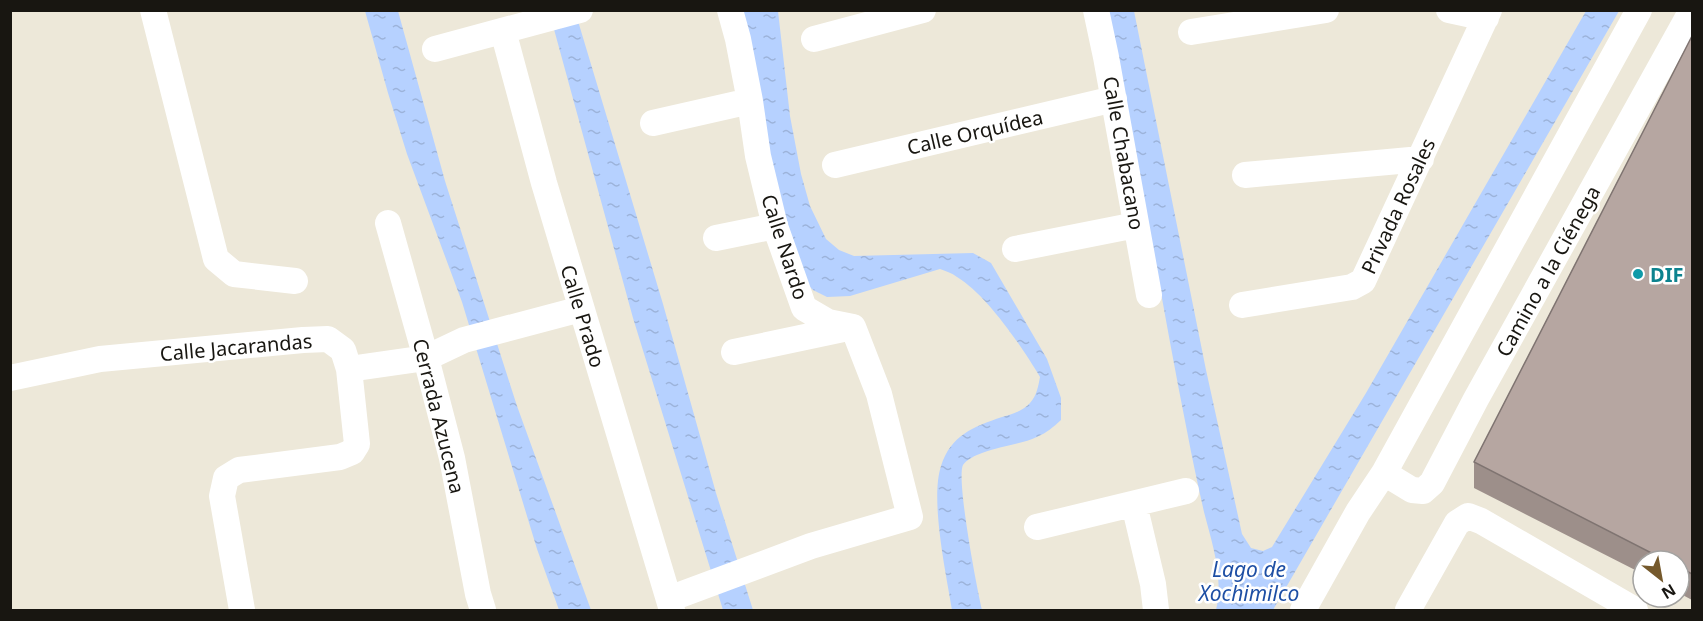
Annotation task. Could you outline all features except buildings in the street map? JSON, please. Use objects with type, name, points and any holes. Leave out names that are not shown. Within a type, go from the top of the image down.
[{"type":"street","points":[[153,10],[216,259],[234,274],[295,281]]},
{"type":"street","points":[[435,49],[580,10]]},
{"type":"street","name":"Calle Nardo","points":[[730,10],[750,101],[758,156],[775,226],[804,308],[828,322],[853,327]]},
{"type":"street","points":[[814,39],[923,10]]},
{"type":"street","name":"Calle Chabacano","points":[[1096,10],[1149,295]]},
{"type":"street","points":[[1191,32],[1326,10]]},
{"type":"street","points":[[1449,10],[1487,14]]},
{"type":"street","points":[[1303,610],[1358,512],[1384,473],[1639,10]]},
{"type":"street","name":"Camino a la Ciénega","points":[[1384,473],[1412,490],[1423,491],[1432,483],[1692,10]]},
{"type":"street","name":"Privada Rosales","points":[[1242,305],[1352,287],[1363,281],[1487,14]]},
{"type":"street","name":"Calle Prado","points":[[503,31],[544,183],[671,605],[711,582],[811,546],[910,517],[879,394],[853,327]]},
{"type":"street","name":"Calle Orquídea","points":[[835,165],[1114,99]]},
{"type":"street","points":[[653,123],[750,101]]},
{"type":"street","points":[[1245,175],[1421,159]]},
{"type":"street","name":"Cerrada Azucena","points":[[388,223],[452,458],[483,610]]},
{"type":"street","points":[[1015,249],[1136,225]]},
{"type":"street","points":[[716,238],[775,226]]},
{"type":"street","points":[[242,610],[222,496],[226,478],[239,470],[339,457],[352,452],[357,444],[349,369],[426,358],[464,340],[581,309]]},
{"type":"street","points":[[734,352],[853,327]]},
{"type":"street","name":"Calle Jacarandas","points":[[10,378],[100,359],[328,339],[343,350],[349,369]]},
{"type":"street","points":[[1037,527],[1186,491]]},
{"type":"street","points":[[1134,504],[1153,584],[1156,610]]},
{"type":"street","points":[[1408,610],[1457,523],[1468,516],[1481,521],[1635,610]]},
{"type":"water","points":[[365,11],[398,11],[445,181],[517,406],[591,610],[559,610],[537,549],[462,302],[407,154]]},
{"type":"water","points":[[549,11],[575,11],[663,304],[716,493],[753,610],[723,610],[633,318]]},
{"type":"water","points":[[741,11],[778,11],[790,116],[801,174],[810,206],[826,239],[839,250],[854,256],[973,253],[991,263],[1047,359],[1061,398],[1061,420],[1033,439],[980,454],[963,465],[962,491],[982,610],[952,610],[938,517],[938,480],[941,466],[945,455],[964,434],[1027,406],[1036,394],[1040,377],[1014,337],[992,309],[968,285],[948,272],[940,269],[850,296],[827,297],[813,290],[805,282],[797,262],[768,154]]},
{"type":"water","name":"Lago de Xochimilco","points":[[1105,11],[1134,11],[1206,370],[1242,534],[1251,548],[1263,551],[1272,547],[1366,393],[1586,11],[1619,11],[1273,610],[1216,610],[1219,586],[1216,561],[1191,451],[1138,168]]},
{"type":"place","name":"DIF","points":[[1638,274]]}]
